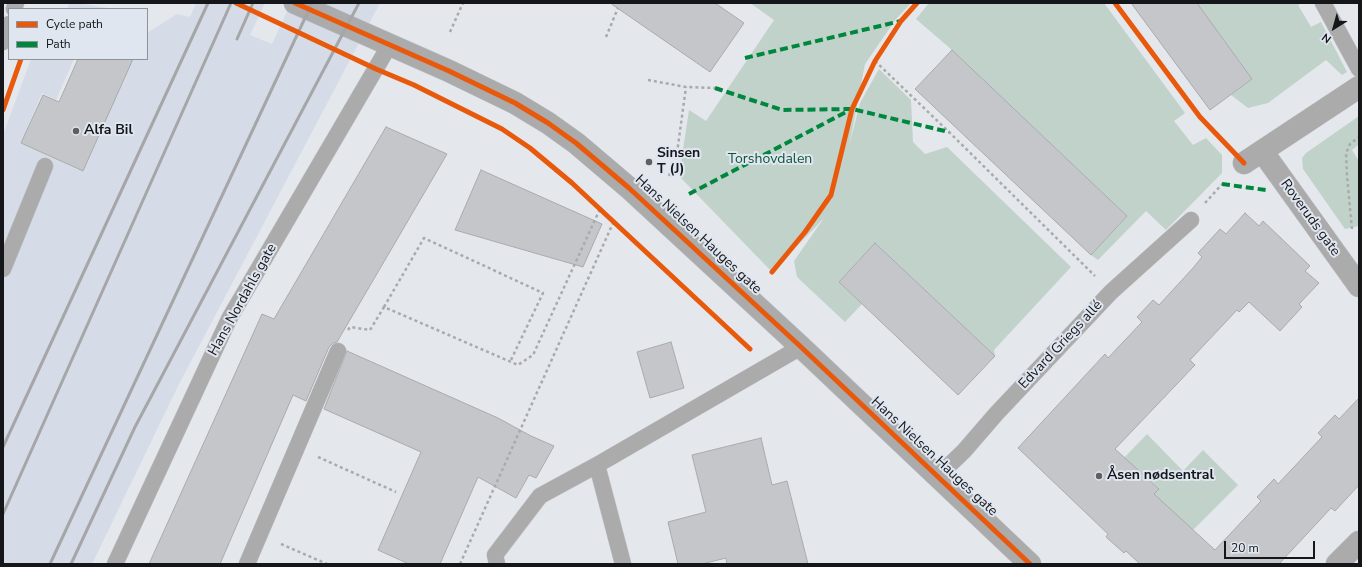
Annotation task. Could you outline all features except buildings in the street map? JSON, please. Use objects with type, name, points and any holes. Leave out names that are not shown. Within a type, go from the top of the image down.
[{"type":"street","name":"Hans Nielsen Hauges gate","points":[[295,3],[448,71],[515,104],[576,143],[629,188],[801,347],[1030,564]]},
{"type":"street","points":[[1244,163],[1359,87]]},
{"type":"street","name":"Roveruds gate","points":[[1262,151],[1359,286]]},
{"type":"street","points":[[1337,564],[1359,542]]},
{"type":"lane","points":[[1323,3],[1359,69]]},
{"type":"lane","points":[[3,42],[8,27]]},
{"type":"lane","name":"Hans Nordahls gate","points":[[115,564],[229,319],[389,46]]},
{"type":"lane","points":[[3,269],[45,166]]},
{"type":"lane","name":"Edvard Griegs allé","points":[[937,477],[964,451],[996,414],[1111,292],[1191,220]]},
{"type":"lane","points":[[494,561],[540,496],[597,465],[801,347]]},
{"type":"lane","points":[[247,564],[338,351]]},
{"type":"lane","points":[[597,465],[623,564]]},
{"type":"path","points":[[450,32],[463,3]]},
{"type":"path","points":[[606,37],[618,8]]},
{"type":"path","points":[[872,68],[879,54]]},
{"type":"path","points":[[875,61],[1111,292]]},
{"type":"path","points":[[648,80],[686,87],[715,88]]},
{"type":"path","points":[[669,176],[677,153],[686,87]]},
{"type":"path","points":[[1350,232],[1353,228],[1346,176],[1346,153],[1350,144],[1359,137]]},
{"type":"path","points":[[384,307],[518,365],[533,355],[600,209]]},
{"type":"path","points":[[460,564],[614,221]]},
{"type":"path","points":[[338,351],[350,327],[370,330],[424,238],[543,293],[510,362]]},
{"type":"path","points":[[297,448],[396,492]]},
{"type":"path","points":[[260,535],[327,564]]},
{"type":"shaded area","points":[[69,3],[77,3],[108,8],[67,8]]},
{"type":"shaded area","points":[[196,3],[265,3],[250,35],[272,44],[291,3],[380,3],[178,386],[92,564],[3,564],[3,135],[31,60],[74,60],[56,100],[42,93],[21,143],[79,170],[130,60],[148,60],[148,32],[177,14],[190,17]]},
{"type":"green space","name":"Torshovdalen","points":[[750,3],[911,3],[896,19],[865,64],[849,146],[860,103],[879,69],[911,100],[913,142],[925,154],[947,147],[1071,267],[994,350],[995,356],[875,243],[839,282],[862,304],[845,322],[797,277],[794,261],[824,218],[772,272],[679,176],[689,110],[706,121],[774,20]]},
{"type":"green space","points":[[929,3],[1104,3],[1185,113],[1174,121],[1193,145],[1206,138],[1222,155],[1222,173],[1166,230],[1146,211],[1098,260],[1091,255],[1127,216],[952,50],[916,19]]},
{"type":"green space","points":[[1197,3],[1302,3],[1298,5],[1311,27],[1321,22],[1347,72],[1342,75],[1326,60],[1268,103],[1248,108],[1231,95],[1252,79]]},
{"type":"green space","points":[[1359,116],[1359,144],[1352,150],[1359,161],[1359,226],[1345,229],[1303,169],[1302,158],[1306,153]]},
{"type":"green space","points":[[1147,434],[1183,471],[1203,450],[1238,485],[1193,530],[1151,497],[1159,488],[1142,473],[1119,463]]},
{"type":"railway","points":[[3,447],[208,3]]},
{"type":"railway","points":[[3,514],[231,3]]},
{"type":"railway","points":[[237,39],[253,3]]},
{"type":"railway","points":[[50,564],[312,3]]},
{"type":"railway","points":[[71,564],[135,427],[359,3]]},
{"type":"marked path","points":[[745,58],[901,21]]},
{"type":"marked path","points":[[715,88],[782,110],[852,109],[949,132]]},
{"type":"marked path","points":[[689,194],[850,110]]},
{"type":"marked path","points":[[1222,184],[1266,190]]},
{"type":"cycle path","points":[[236,3],[376,69],[414,85],[502,129],[530,148],[572,183],[750,349]]},
{"type":"cycle path","points":[[295,3],[449,71],[515,103],[548,123],[576,143],[629,188],[801,347],[1030,564]]},
{"type":"cycle path","points":[[772,272],[805,232],[831,195],[852,109],[875,61],[901,21],[917,3]]},
{"type":"cycle path","points":[[1115,3],[1200,117],[1244,163]]},
{"type":"cycle path","points":[[3,110],[21,60]]},
{"type":"place","name":"Alfa Bil","points":[[76,131]]},
{"type":"place","name":"Sinsen T (J)","points":[[649,162]]},
{"type":"place","name":"Åsen nødsentral","points":[[1099,476]]}]
